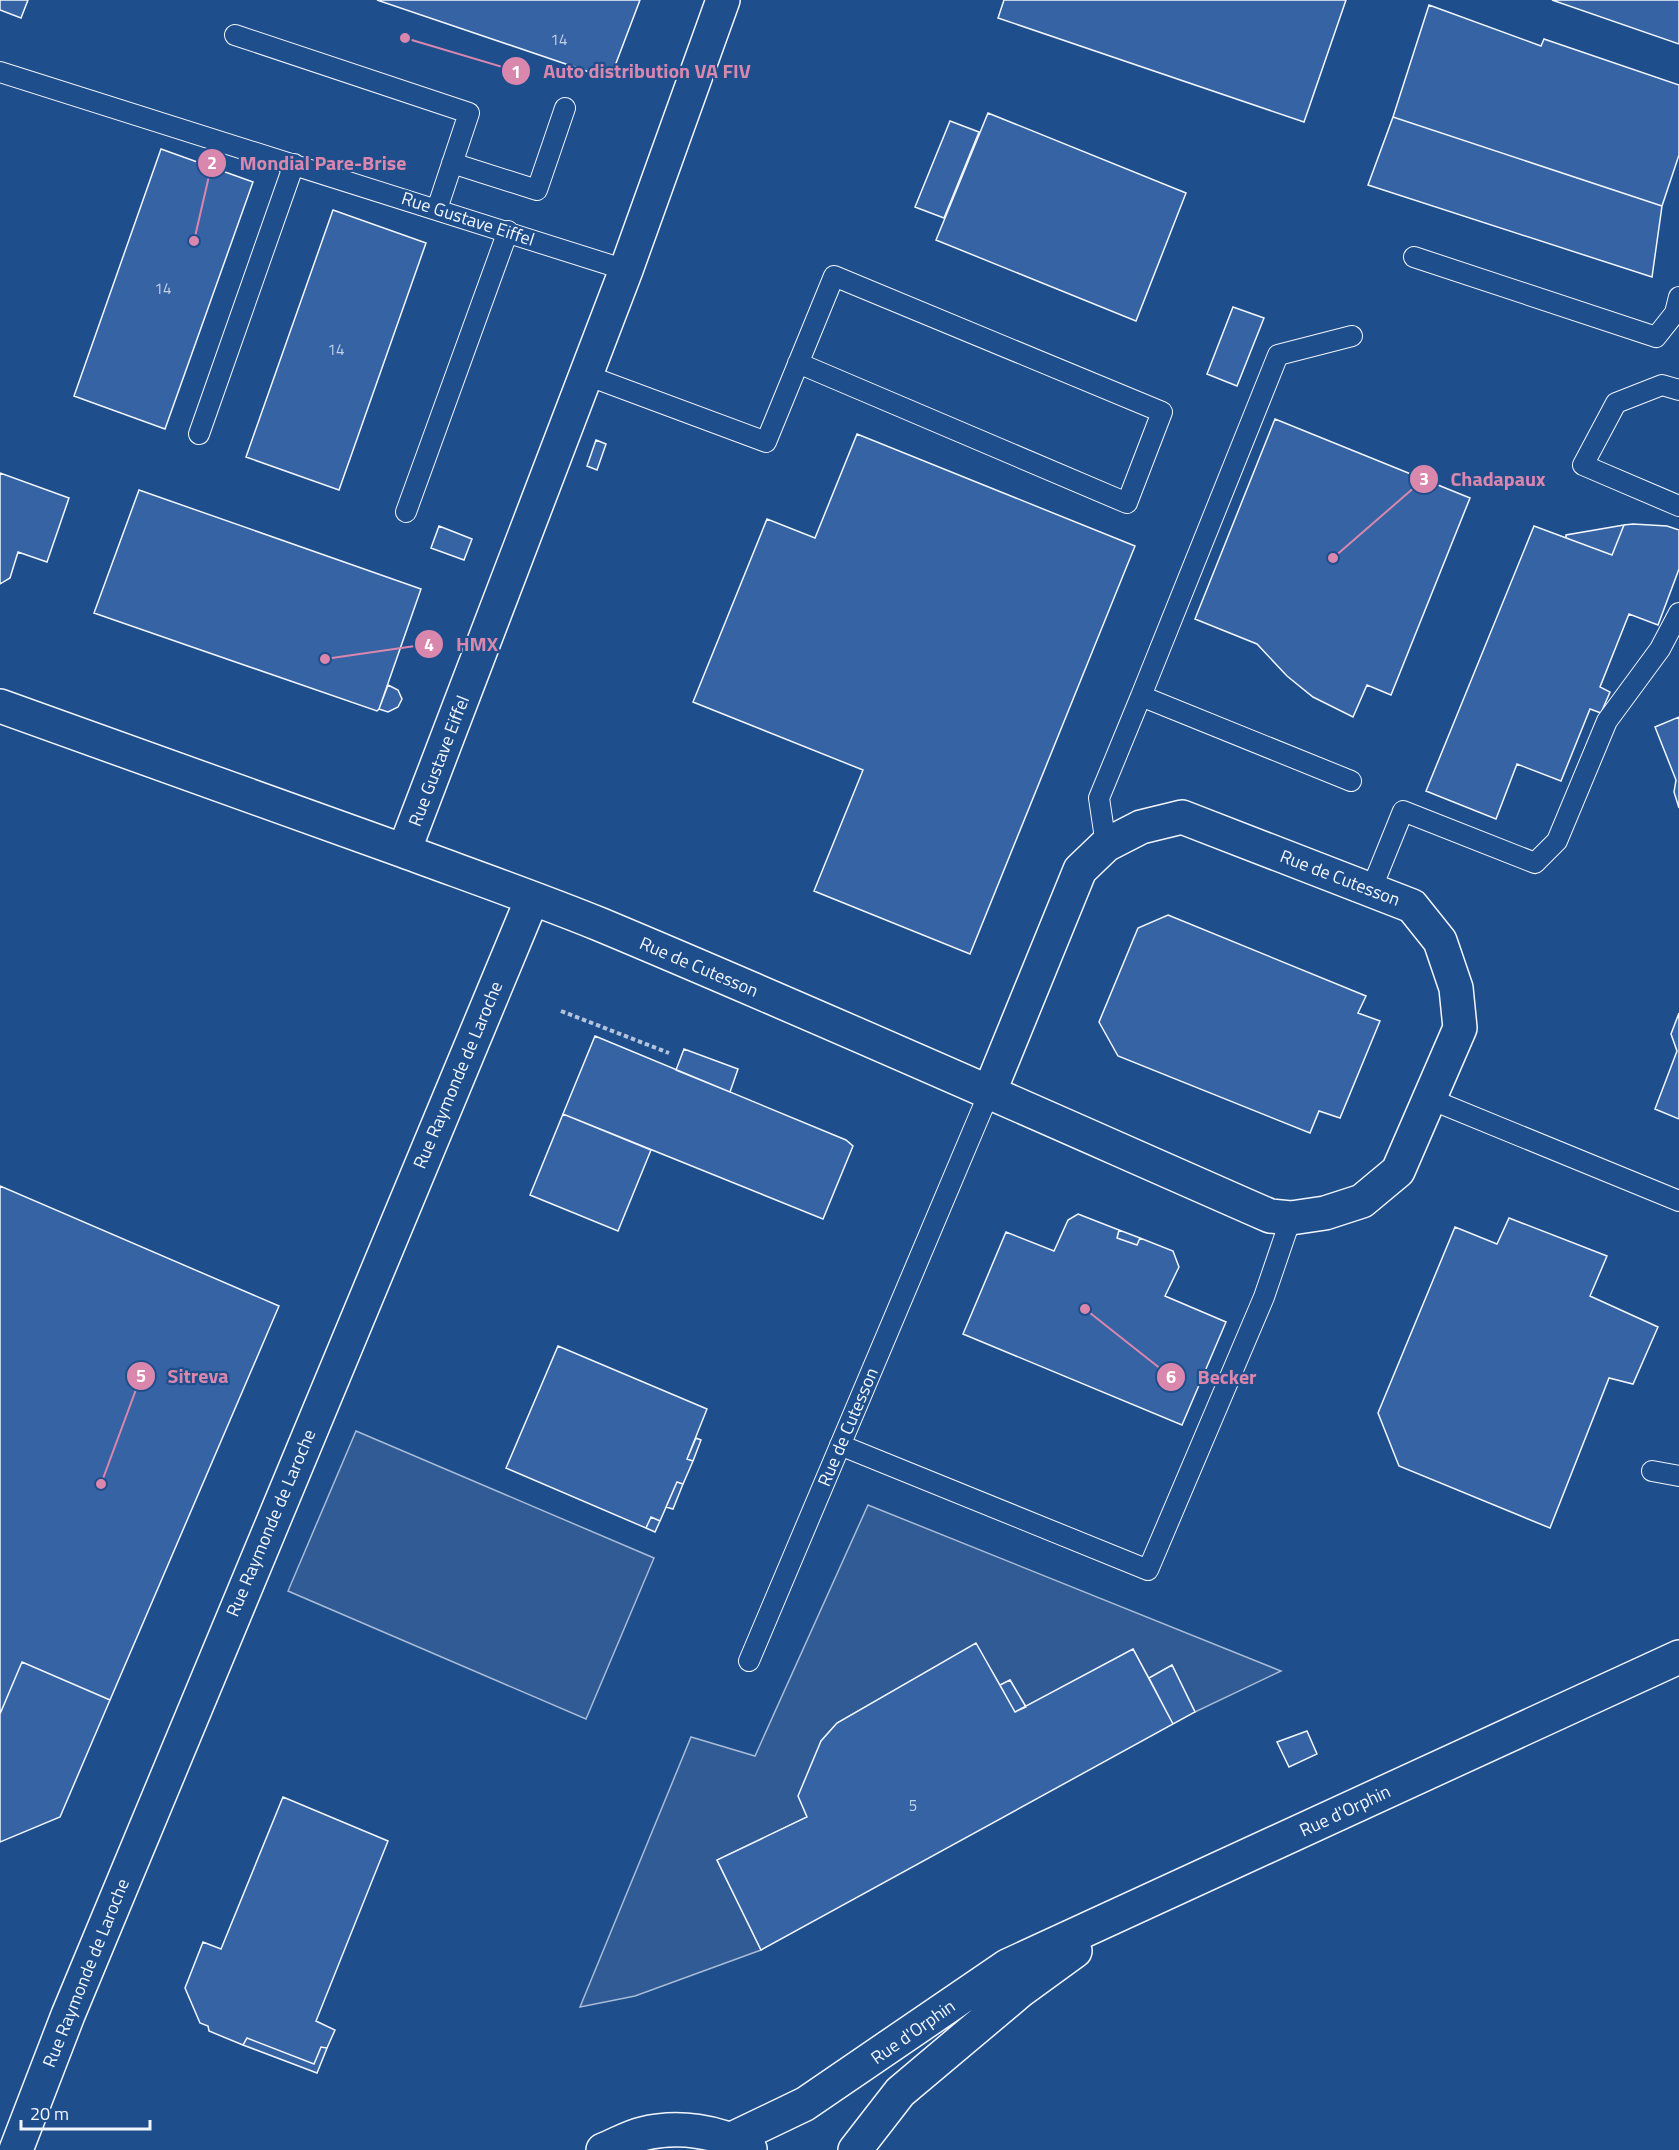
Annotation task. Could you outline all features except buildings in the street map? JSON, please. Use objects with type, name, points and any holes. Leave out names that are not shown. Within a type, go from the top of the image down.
[{"type":"street","name":"Rue Gustave Eiffel","points":[[0,706],[404,851],[626,270],[723,0]]},
{"type":"street","name":"Rue de Cutesson","points":[[404,851],[607,928],[1270,1216],[1291,1218],[1325,1213],[1362,1201],[1398,1171],[1460,1028],[1456,988],[1440,941],[1412,906],[1182,817],[1141,827],[1106,845],[1080,870],[989,1093]]},
{"type":"street","name":"Rue Raymonde de Laroche","points":[[16,2150],[68,2015],[532,899]]},
{"type":"street","name":"Rue d'Orphin","points":[[742,2144],[1008,1966],[1679,1657]]},
{"type":"street","name":"Rue d'Orphin","points":[[1564,1711],[1679,1674]]},
{"type":"street","name":"Rue d'Orphin","points":[[855,2150],[900,2092],[1020,1991],[1127,1912]]},
{"type":"street","points":[[603,2150],[641,2134],[687,2129],[742,2144]]},
{"type":"lane","points":[[235,35],[469,113],[437,209]]},
{"type":"lane","name":"Rue Gustave Eiffel","points":[[0,72],[626,270]]},
{"type":"lane","points":[[452,163],[537,190],[566,108]]},
{"type":"lane","points":[[199,434],[294,164]]},
{"type":"lane","points":[[406,512],[508,231]]},
{"type":"lane","points":[[1414,257],[1656,337],[1675,313],[1679,297]]},
{"type":"lane","points":[[586,375],[766,442],[798,363],[834,276],[1162,412],[1127,503],[798,363]]},
{"type":"lane","points":[[1106,845],[1099,798],[1278,355],[1352,336]]},
{"type":"lane","points":[[1679,390],[1662,385],[1616,403],[1583,465],[1679,506]]},
{"type":"lane","points":[[1371,890],[1403,810],[1535,863],[1557,841],[1607,721],[1660,649],[1679,613]]},
{"type":"lane","points":[[1141,696],[1351,781]]},
{"type":"lane","name":"Rue de Cutesson","points":[[749,1662],[989,1093]]},
{"type":"lane","points":[[1430,1099],[1679,1201]]},
{"type":"lane","points":[[840,1445],[1149,1570],[1264,1297],[1291,1218]]},
{"type":"lane","points":[[1652,1471],[1679,1476]]},
{"type":"path","points":[[561,1011],[669,1053]]},
{"type":"shaded area","points":[[356,1431],[654,1558],[586,1719],[288,1591]]},
{"type":"shaded area","points":[[868,1505],[1281,1671],[1195,1712],[1172,1665],[1149,1678],[1133,1649],[1026,1707],[1010,1680],[1000,1685],[976,1644],[837,1723],[821,1741],[807,1817],[717,1860],[761,1950],[635,1996],[580,2007],[691,1737],[755,1756]]},
{"type":"place","name":"Auto distribution VA FIV","points":[[405,38]]},
{"type":"place","name":"Mondial Pare-Brise","points":[[194,241]]},
{"type":"place","name":"Chadapaux","points":[[1333,558]]},
{"type":"place","name":"HMX","points":[[325,659]]},
{"type":"place","name":"Becker","points":[[1085,1309]]},
{"type":"place","name":"Sitreva","points":[[101,1484]]}]
